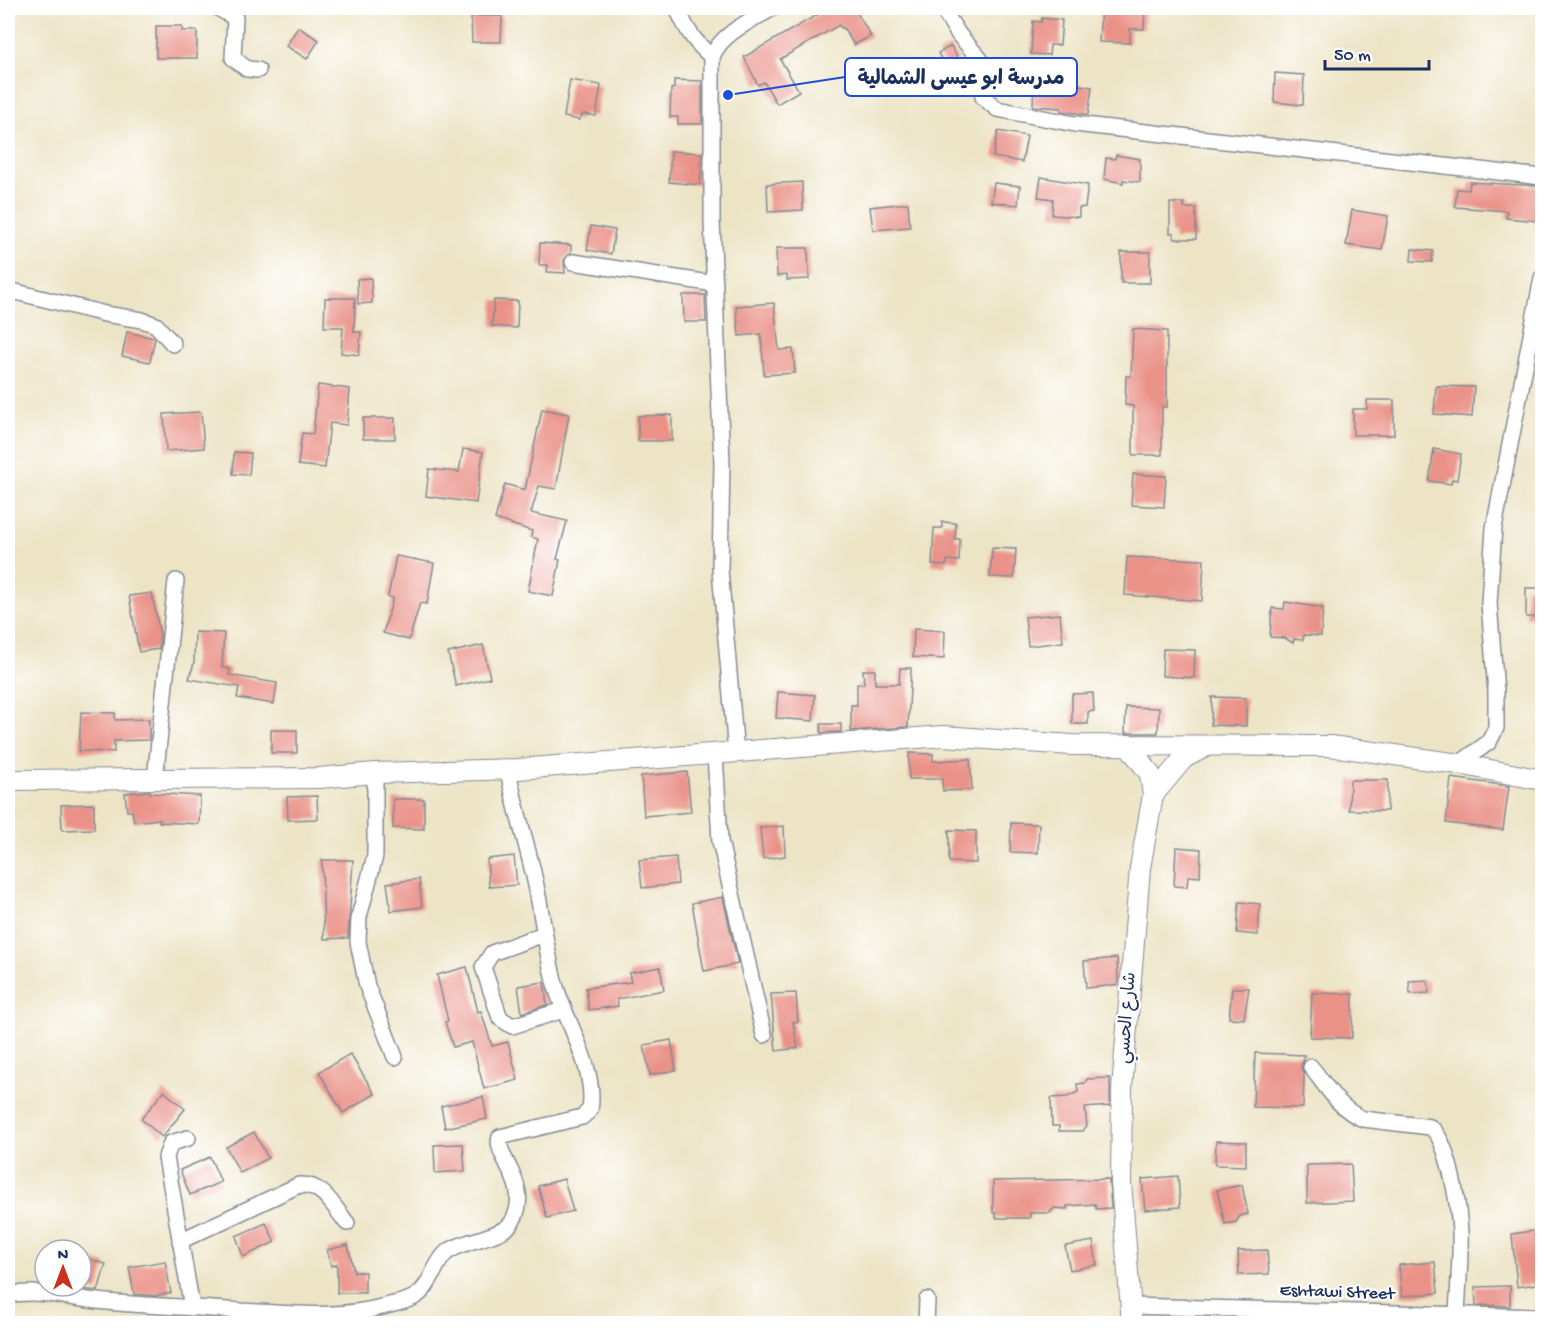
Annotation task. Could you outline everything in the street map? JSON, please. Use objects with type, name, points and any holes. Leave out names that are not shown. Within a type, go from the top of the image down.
[{"type":"street","points":[[219,8],[235,18],[233,58],[247,69],[258,70]]},
{"type":"street","points":[[677,8],[694,41],[712,57]]},
{"type":"street","points":[[736,753],[720,570],[722,463],[712,220],[712,57],[715,48],[725,38],[773,8]]},
{"type":"street","points":[[942,8],[959,35],[980,59],[983,98],[997,109],[1075,124],[1542,177]]},
{"type":"street","points":[[573,262],[715,284]]},
{"type":"street","points":[[1459,764],[1488,742],[1496,728],[1496,692],[1489,603],[1494,528],[1542,278]]},
{"type":"street","points":[[8,290],[105,314],[142,320],[156,326],[173,344]]},
{"type":"street","points":[[155,779],[176,581]]},
{"type":"street","points":[[8,780],[319,778],[375,773],[508,770],[943,736],[1072,745],[1331,746],[1459,764],[1542,780]]},
{"type":"street","points":[[1153,795],[1184,758],[1213,744]]},
{"type":"street","points":[[1128,745],[1150,774],[1153,795]]},
{"type":"street","points":[[715,754],[722,851],[764,1035]]},
{"type":"street","points":[[8,1295],[33,1292],[98,1301],[344,1316],[419,1295],[446,1253],[460,1245],[500,1231],[512,1223],[517,1208],[516,1179],[501,1154],[498,1144],[501,1137],[582,1117],[590,1110],[591,1092],[584,1062],[563,1010],[544,934],[534,874],[513,798],[508,770]]},
{"type":"street","points":[[375,773],[375,856],[359,917],[358,942],[368,986],[395,1057]]},
{"type":"street","name":"شارع الحسي","points":[[1131,1315],[1121,1182],[1122,1089],[1137,892],[1153,795]]},
{"type":"street","points":[[544,934],[492,953],[483,967],[500,1018],[512,1026],[563,1010]]},
{"type":"street","points":[[1311,1067],[1341,1107],[1353,1115],[1363,1119],[1431,1126],[1437,1131],[1447,1156],[1460,1231],[1457,1316]]},
{"type":"street","points":[[188,1138],[171,1143],[166,1157],[192,1308]]},
{"type":"street","points":[[180,1241],[299,1185],[319,1188],[347,1223]]},
{"type":"street","points":[[926,1323],[927,1300]]},
{"type":"street","name":"Eshtawi Street","points":[[1131,1315],[1542,1317]]},
{"type":"building","points":[[829,8],[854,8],[871,36],[854,45],[843,27],[839,25],[780,59],[799,91],[777,104],[764,82],[758,85],[744,57]]},
{"type":"building","points":[[1101,8],[1145,8],[1144,29],[1130,29],[1130,43],[1099,42]]},
{"type":"building","points":[[471,16],[502,16],[501,42],[472,42]]},
{"type":"building","points":[[1042,18],[1062,20],[1060,45],[1050,45],[1049,55],[1031,54],[1033,21],[1041,22]]},
{"type":"building","points":[[156,26],[182,26],[182,31],[197,31],[197,58],[156,58]]},
{"type":"building","points":[[298,27],[319,40],[307,59],[286,46]]},
{"type":"building","points":[[951,46],[959,60],[946,67],[938,53]]},
{"type":"building","points":[[1275,73],[1304,75],[1303,105],[1274,102]]},
{"type":"building","points":[[1034,77],[1059,78],[1059,82],[1092,87],[1088,115],[1061,111],[1061,108],[1033,106]]},
{"type":"building","points":[[570,80],[601,85],[596,116],[583,114],[579,120],[564,117]]},
{"type":"building","points":[[674,80],[702,81],[702,124],[678,124],[678,117],[670,117],[671,89],[674,88]]},
{"type":"building","points":[[998,131],[1027,136],[1022,162],[993,157]]},
{"type":"building","points":[[671,151],[702,153],[700,185],[669,182]]},
{"type":"building","points":[[1116,155],[1140,159],[1140,182],[1123,180],[1123,183],[1104,179],[1106,158],[1115,159]]},
{"type":"building","points":[[1041,177],[1088,185],[1085,207],[1079,208],[1079,217],[1052,215],[1053,199],[1038,197]]},
{"type":"building","points":[[802,182],[803,210],[768,212],[767,184]]},
{"type":"building","points":[[1470,182],[1539,186],[1538,221],[1506,218],[1507,211],[1455,207],[1457,189],[1469,190]]},
{"type":"building","points":[[994,183],[1020,186],[1018,205],[991,202]]},
{"type":"building","points":[[908,203],[910,227],[873,230],[870,207]]},
{"type":"building","points":[[1170,203],[1184,203],[1184,208],[1196,208],[1196,239],[1174,239],[1174,233],[1170,233]]},
{"type":"building","points":[[1352,210],[1388,216],[1382,250],[1346,245]]},
{"type":"building","points":[[591,226],[615,230],[611,254],[587,250]]},
{"type":"building","points":[[540,243],[571,245],[571,253],[564,260],[565,273],[547,272],[548,265],[539,265]]},
{"type":"building","points":[[776,248],[808,248],[809,279],[787,280],[787,275],[777,276]]},
{"type":"building","points":[[1412,249],[1433,251],[1432,262],[1411,261]]},
{"type":"building","points":[[1121,252],[1150,252],[1150,283],[1121,283]]},
{"type":"building","points":[[371,278],[372,303],[358,304],[357,279]]},
{"type":"building","points":[[683,295],[705,295],[706,322],[684,322]]},
{"type":"building","points":[[325,298],[355,298],[354,332],[361,332],[359,355],[341,353],[343,327],[324,327]]},
{"type":"building","points":[[494,300],[518,301],[517,328],[492,326]]},
{"type":"building","points":[[774,303],[779,350],[793,349],[795,373],[764,375],[761,334],[739,336],[736,306]]},
{"type":"building","points":[[1133,329],[1167,331],[1167,407],[1162,407],[1162,455],[1133,455],[1133,406],[1125,405],[1126,376],[1131,376]]},
{"type":"building","points":[[127,332],[155,338],[150,362],[122,356]]},
{"type":"building","points":[[318,385],[350,389],[347,425],[330,423],[325,468],[298,465],[302,433],[313,434]]},
{"type":"building","points":[[1436,386],[1474,387],[1472,417],[1434,414]]},
{"type":"building","points":[[1367,400],[1394,400],[1394,435],[1353,435],[1353,409],[1367,409]]},
{"type":"building","points":[[542,409],[569,414],[556,489],[539,486],[531,513],[567,521],[557,559],[560,560],[553,596],[528,591],[538,539],[531,537],[532,531],[495,519],[505,484],[525,490]]},
{"type":"building","points":[[201,412],[204,448],[166,451],[164,414]]},
{"type":"building","points":[[672,415],[672,441],[638,441],[638,416]]},
{"type":"building","points":[[363,418],[395,418],[395,439],[363,439]]},
{"type":"building","points":[[463,449],[483,452],[476,503],[426,496],[429,469],[459,472]]},
{"type":"building","points":[[1434,449],[1461,454],[1457,480],[1452,479],[1451,484],[1429,481]]},
{"type":"building","points":[[234,452],[251,453],[249,475],[233,474]]},
{"type":"building","points":[[1133,474],[1166,476],[1164,507],[1131,505]]},
{"type":"building","points":[[942,522],[956,523],[955,539],[960,539],[959,561],[947,560],[946,566],[932,565],[934,528],[942,528]]},
{"type":"building","points":[[992,548],[1016,549],[1014,578],[990,577]]},
{"type":"building","points":[[396,556],[434,563],[427,604],[420,603],[409,640],[383,633],[393,598],[388,597]]},
{"type":"building","points":[[1127,557],[1204,560],[1202,601],[1125,595]]},
{"type":"building","points":[[1526,588],[1542,588],[1542,617],[1526,617]]},
{"type":"building","points":[[152,593],[160,635],[159,649],[139,652],[129,596]]},
{"type":"building","points":[[1285,602],[1323,608],[1321,636],[1304,635],[1303,640],[1294,639],[1293,643],[1285,638],[1270,637],[1272,608],[1284,609]]},
{"type":"building","points":[[1060,614],[1063,642],[1028,646],[1025,617]]},
{"type":"building","points":[[914,629],[945,631],[944,659],[913,657]]},
{"type":"building","points":[[195,632],[224,633],[222,667],[230,669],[229,675],[277,683],[274,704],[237,698],[239,687],[189,679],[194,663]]},
{"type":"building","points":[[483,645],[490,678],[456,686],[448,653]]},
{"type":"building","points":[[1163,649],[1195,650],[1194,678],[1162,676]]},
{"type":"building","points":[[900,668],[911,668],[908,727],[851,731],[851,705],[857,705],[857,684],[864,684],[863,670],[875,670],[875,684],[899,684]]},
{"type":"building","points":[[778,692],[815,695],[813,721],[776,718]]},
{"type":"building","points":[[1093,693],[1094,711],[1088,712],[1088,724],[1072,724],[1072,694]]},
{"type":"building","points":[[1212,697],[1246,698],[1246,726],[1211,725]]},
{"type":"building","points":[[1126,707],[1159,708],[1158,733],[1125,733]]},
{"type":"building","points":[[81,712],[115,713],[115,720],[149,719],[149,740],[114,741],[114,752],[79,751]]},
{"type":"building","points":[[821,724],[841,724],[841,732],[821,733]]},
{"type":"building","points":[[271,730],[297,730],[297,753],[271,753]]},
{"type":"building","points":[[909,753],[933,754],[933,761],[970,759],[972,790],[943,791],[942,779],[909,779]]},
{"type":"building","points":[[687,772],[691,812],[644,816],[641,776]]},
{"type":"building","points":[[1451,778],[1509,786],[1503,830],[1446,823]]},
{"type":"building","points":[[1350,780],[1388,780],[1387,811],[1349,810]]},
{"type":"building","points":[[150,791],[150,793],[200,796],[199,824],[159,822],[160,819],[134,822],[132,811],[127,811],[125,793]]},
{"type":"building","points":[[317,796],[318,819],[288,820],[287,797]]},
{"type":"building","points":[[393,799],[424,799],[424,829],[393,828]]},
{"type":"building","points":[[94,804],[94,829],[62,830],[61,805]]},
{"type":"building","points":[[1011,823],[1039,824],[1038,853],[1010,852]]},
{"type":"building","points":[[784,826],[785,856],[763,859],[760,828]]},
{"type":"building","points":[[949,830],[976,831],[976,863],[949,862]]},
{"type":"building","points":[[1176,847],[1201,849],[1200,877],[1188,876],[1187,887],[1174,886]]},
{"type":"building","points":[[514,856],[517,885],[489,887],[487,859]]},
{"type":"building","points":[[676,857],[678,884],[642,888],[639,860]]},
{"type":"building","points":[[322,860],[353,860],[348,938],[324,939]]},
{"type":"building","points":[[419,879],[422,907],[391,911],[387,883]]},
{"type":"building","points":[[723,897],[738,964],[704,971],[692,903]]},
{"type":"building","points":[[1239,902],[1260,904],[1258,935],[1237,933]]},
{"type":"building","points":[[1117,958],[1118,985],[1086,988],[1084,961]]},
{"type":"building","points":[[467,967],[478,1012],[481,1011],[492,1046],[508,1042],[518,1080],[484,1089],[472,1042],[453,1047],[445,1022],[448,1021],[437,975]]},
{"type":"building","points":[[660,967],[664,990],[617,999],[618,1006],[589,1010],[586,988],[631,982],[629,973]]},
{"type":"building","points":[[1428,980],[1429,993],[1410,994],[1409,981]]},
{"type":"building","points":[[544,982],[547,1005],[522,1013],[518,986]]},
{"type":"building","points":[[1232,988],[1249,988],[1244,1019],[1229,1018]]},
{"type":"building","points":[[796,993],[798,1022],[793,1022],[798,1048],[776,1051],[771,994]]},
{"type":"building","points":[[1312,993],[1353,994],[1352,1038],[1310,1037]]},
{"type":"building","points":[[671,1040],[676,1070],[650,1075],[644,1045]]},
{"type":"building","points":[[1255,1053],[1305,1055],[1301,1068],[1304,1074],[1303,1108],[1253,1107]]},
{"type":"building","points":[[350,1054],[375,1094],[343,1113],[319,1072]]},
{"type":"building","points":[[1110,1078],[1110,1106],[1085,1108],[1087,1126],[1082,1131],[1059,1131],[1059,1126],[1052,1126],[1051,1098],[1067,1097],[1078,1092],[1077,1084],[1085,1083],[1087,1079]]},
{"type":"building","points":[[164,1091],[185,1109],[162,1137],[141,1119]]},
{"type":"building","points":[[483,1097],[487,1119],[445,1128],[441,1106]]},
{"type":"building","points":[[254,1132],[268,1158],[240,1173],[226,1147]]},
{"type":"building","points":[[1216,1141],[1246,1142],[1246,1166],[1215,1165]]},
{"type":"building","points":[[463,1144],[465,1171],[435,1173],[434,1145]]},
{"type":"building","points":[[210,1157],[221,1182],[190,1195],[180,1170]]},
{"type":"building","points":[[1351,1164],[1353,1201],[1307,1203],[1307,1165]]},
{"type":"building","points":[[1178,1176],[1180,1207],[1145,1210],[1142,1179]]},
{"type":"building","points":[[564,1179],[573,1211],[547,1218],[538,1186]]},
{"type":"building","points":[[1109,1179],[1111,1208],[1096,1209],[1095,1204],[1067,1206],[1067,1209],[1054,1208],[1050,1213],[1030,1213],[1030,1218],[996,1218],[996,1213],[993,1213],[993,1181]]},
{"type":"building","points":[[1242,1185],[1248,1214],[1240,1216],[1236,1222],[1225,1224],[1217,1190]]},
{"type":"building","points":[[266,1223],[275,1242],[243,1257],[236,1236]]},
{"type":"building","points":[[1539,1230],[1542,1250],[1542,1283],[1517,1287],[1512,1234]]},
{"type":"building","points":[[1093,1241],[1097,1265],[1070,1270],[1065,1246]]},
{"type":"building","points":[[348,1245],[354,1272],[365,1272],[365,1293],[337,1293],[337,1264],[331,1266],[327,1250]]},
{"type":"building","points":[[1267,1250],[1269,1274],[1239,1275],[1238,1251]]},
{"type":"building","points":[[93,1260],[106,1264],[98,1291],[93,1290]]},
{"type":"building","points":[[165,1261],[171,1293],[155,1296],[134,1294],[129,1267]]},
{"type":"building","points":[[1435,1262],[1438,1293],[1402,1296],[1399,1265]]},
{"type":"building","points":[[1510,1286],[1510,1306],[1476,1305],[1475,1287]]},
{"type":"place","name":"مدرسة ابو عيسى الشمالية","points":[[728,95]]}]
